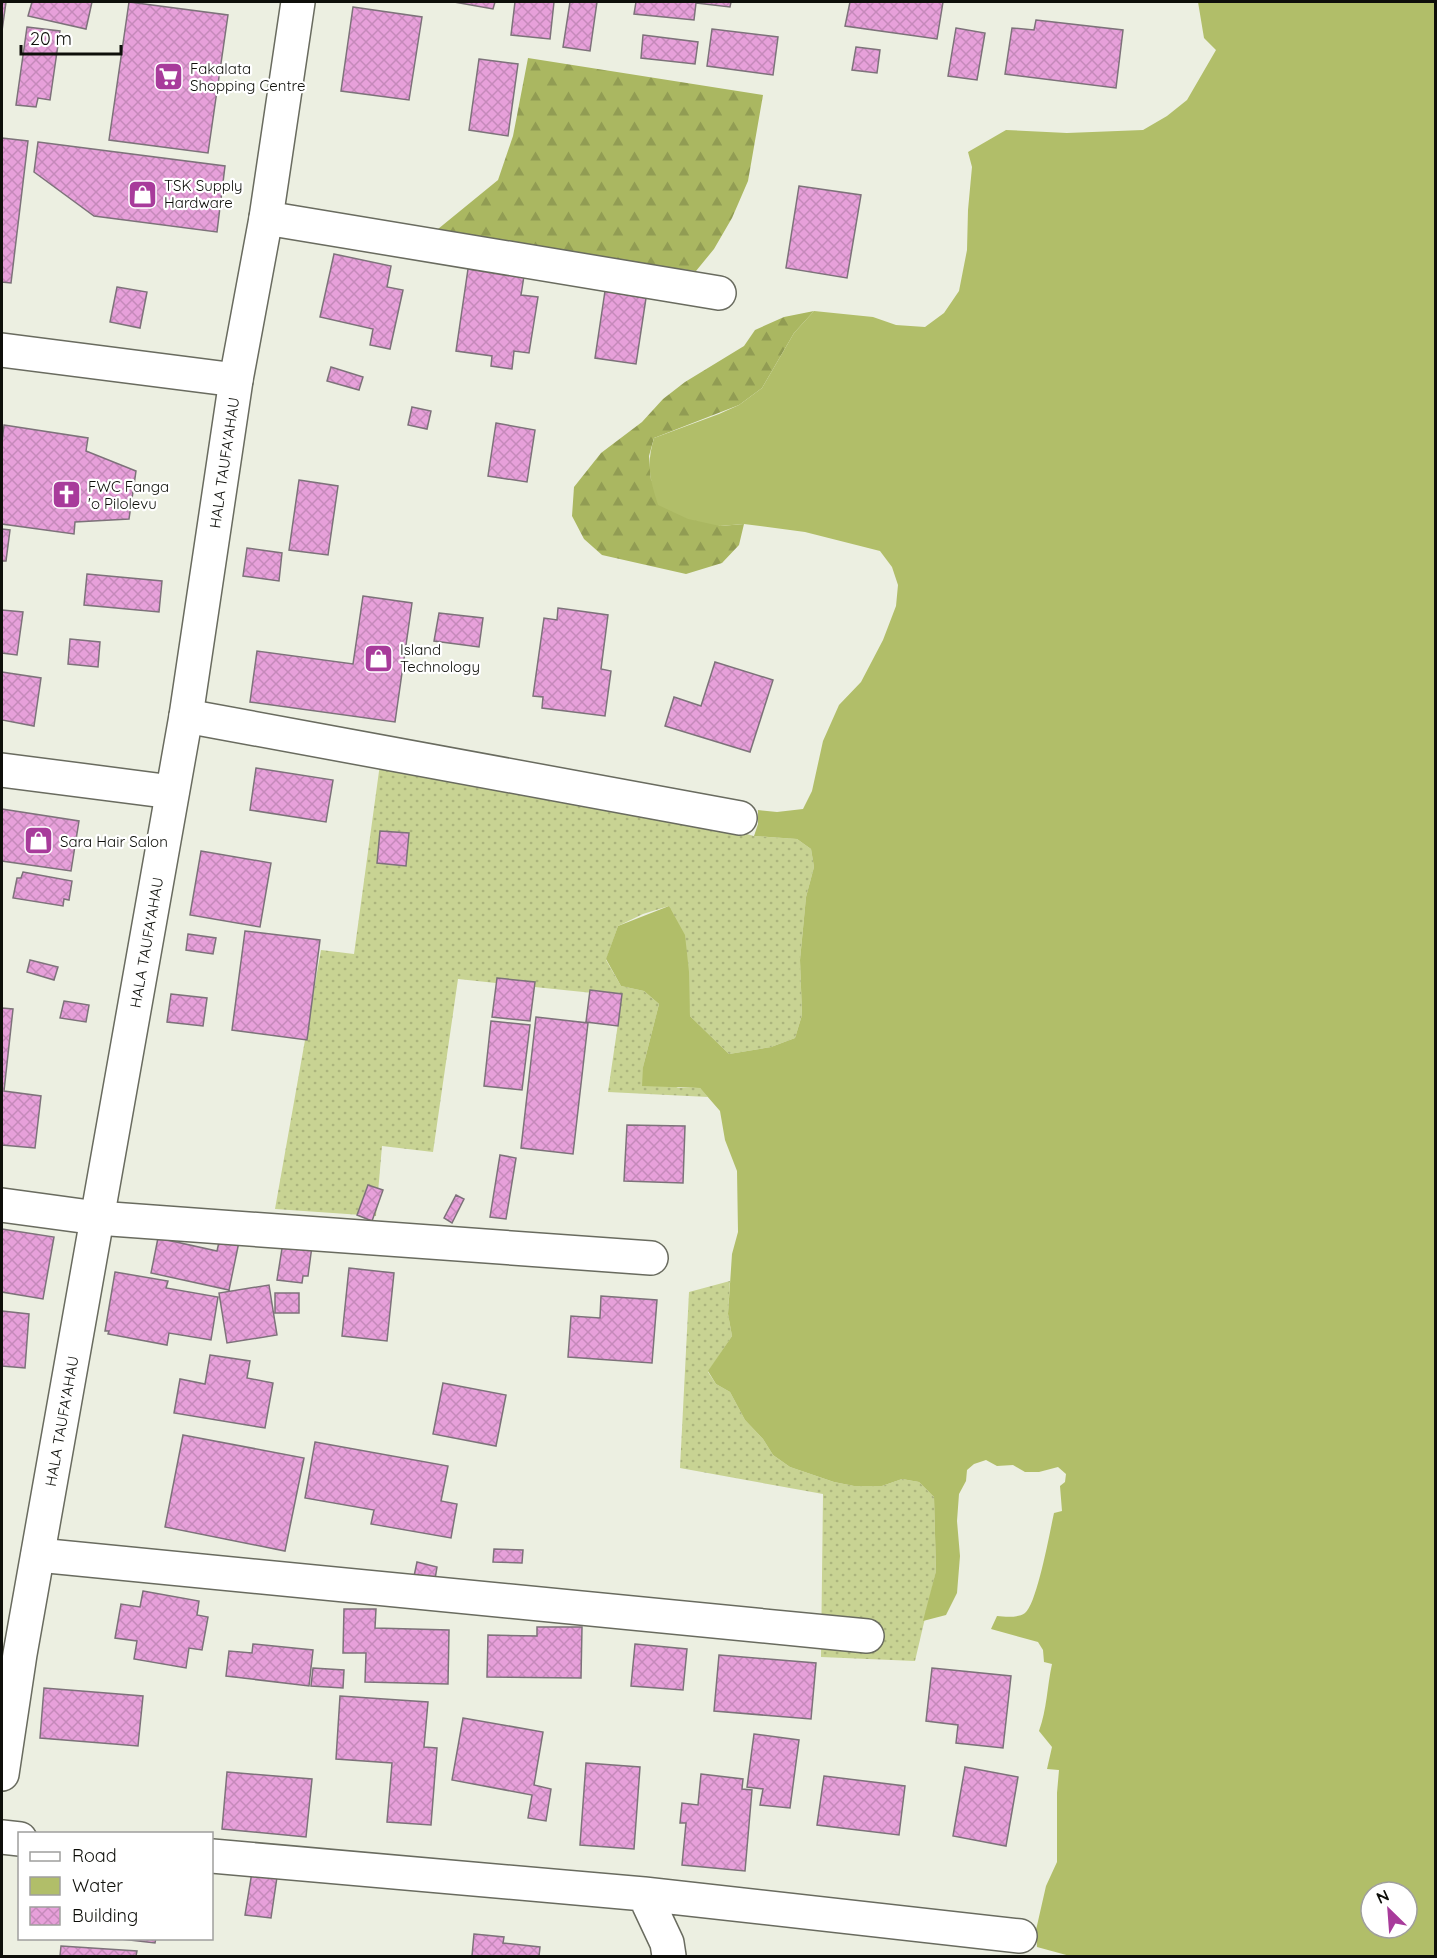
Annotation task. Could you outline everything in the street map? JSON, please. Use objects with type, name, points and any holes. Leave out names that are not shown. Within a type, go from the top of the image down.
[{"type":"street","name":"HALA TAUFA'AHAU","points":[[2,1774],[11,1653],[38,1555],[186,716],[236,380],[266,218],[298,2]]},
{"type":"street","points":[[266,218],[719,293]]},
{"type":"street","points":[[2,350],[236,380]]},
{"type":"street","points":[[186,716],[740,818]]},
{"type":"street","points":[[2,770],[172,792]]},
{"type":"street","points":[[2,1205],[98,1218],[651,1258]]},
{"type":"street","points":[[38,1555],[867,1636]]},
{"type":"street","points":[[2,1838],[18,1839]]},
{"type":"street","points":[[213,1856],[644,1894],[1020,1936]]},
{"type":"street","points":[[644,1894],[667,1943],[669,1956]]},
{"type":"shaded area","points":[[380,764],[671,814],[754,836],[797,839],[811,849],[814,867],[806,897],[800,960],[802,1015],[795,1038],[771,1047],[729,1054],[690,1016],[669,906],[643,914],[618,926],[606,960],[621,986],[644,991],[659,1004],[643,1067],[678,1088],[700,1088],[708,1097],[608,1092],[622,996],[458,979],[433,1152],[382,1146],[376,1216],[275,1209],[321,950],[354,954]]},
{"type":"shaded area","points":[[730,1281],[728,1314],[732,1336],[708,1372],[716,1384],[730,1392],[745,1420],[763,1439],[773,1455],[790,1467],[834,1482],[854,1486],[882,1486],[902,1479],[919,1482],[934,1497],[936,1571],[915,1661],[821,1657],[823,1494],[680,1468],[689,1292]]},
{"type":"green space","points":[[528,58],[763,95],[748,181],[732,218],[714,249],[696,271],[427,238],[498,180],[513,136]]},
{"type":"green space","points":[[814,311],[794,333],[762,388],[739,405],[654,438],[649,456],[651,480],[720,526],[744,524],[739,545],[722,563],[686,574],[602,555],[584,539],[572,516],[574,487],[601,453],[642,422],[663,399],[685,382],[744,346],[755,330],[784,317]]},
{"type":"water","points":[[1198,2],[1435,2],[1435,1956],[1070,1956],[1037,1947],[1036,1930],[1046,1886],[1057,1862],[1059,1770],[1047,1769],[1052,1747],[1039,1731],[1052,1664],[1044,1662],[1043,1650],[1038,1642],[991,1629],[997,1616],[1019,1616],[1030,1607],[1054,1513],[1062,1511],[1060,1486],[1065,1482],[1066,1474],[1058,1467],[1039,1472],[1025,1472],[1013,1465],[997,1466],[986,1460],[974,1464],[967,1470],[966,1481],[959,1494],[957,1521],[960,1556],[957,1593],[946,1615],[923,1621],[936,1571],[934,1497],[919,1482],[902,1479],[882,1486],[854,1486],[834,1482],[790,1467],[773,1455],[763,1439],[745,1420],[730,1392],[716,1384],[708,1371],[732,1336],[728,1314],[732,1254],[738,1232],[737,1171],[725,1140],[720,1111],[700,1088],[642,1086],[643,1067],[659,1004],[644,991],[621,986],[606,959],[618,926],[669,906],[685,935],[690,1016],[729,1054],[771,1047],[795,1038],[802,1015],[800,960],[806,897],[814,867],[811,849],[797,839],[754,836],[758,824],[758,810],[777,812],[803,809],[812,791],[823,741],[839,705],[861,682],[883,640],[896,606],[898,585],[892,567],[880,551],[805,532],[744,524],[720,526],[688,519],[658,505],[650,472],[650,456],[654,438],[739,405],[762,388],[794,333],[814,311],[873,317],[896,325],[925,327],[944,313],[959,291],[967,250],[972,167],[968,152],[1006,130],[1067,133],[1143,130],[1167,116],[1187,100],[1216,50],[1204,38]]},
{"type":"building","points":[[2,2],[6,2],[2,31]]},
{"type":"building","points":[[32,2],[92,2],[86,29],[28,16]]},
{"type":"building","name":"Fakalata Shopping Centre","points":[[129,2],[228,15],[208,153],[109,140]]},
{"type":"building","points":[[454,2],[495,2],[493,9]]},
{"type":"building","points":[[515,2],[554,2],[550,39],[511,35]]},
{"type":"building","points":[[570,2],[597,2],[590,51],[563,47]]},
{"type":"building","points":[[636,2],[731,2],[730,7],[696,3],[694,20],[634,14]]},
{"type":"building","points":[[850,2],[943,2],[937,39],[845,26]]},
{"type":"building","points":[[353,7],[422,17],[409,100],[341,91]]},
{"type":"building","points":[[1036,20],[1123,30],[1116,88],[1005,74],[1012,28],[1034,30]]},
{"type":"building","points":[[27,27],[60,31],[50,100],[38,98],[36,107],[16,105]]},
{"type":"building","points":[[956,28],[985,33],[977,80],[948,76]]},
{"type":"building","points":[[712,29],[778,37],[773,75],[707,66]]},
{"type":"building","points":[[643,35],[698,42],[695,64],[641,58]]},
{"type":"building","points":[[856,47],[880,50],[877,73],[852,70]]},
{"type":"building","points":[[479,59],[518,64],[508,136],[469,130]]},
{"type":"building","points":[[2,138],[28,141],[11,283],[2,282]]},
{"type":"building","name":"TSK Supply Hardware","points":[[38,142],[225,166],[217,232],[94,216],[34,172]]},
{"type":"building","points":[[799,186],[861,195],[847,278],[786,268]]},
{"type":"building","points":[[334,254],[391,266],[387,287],[403,290],[390,349],[370,345],[373,329],[320,317]]},
{"type":"building","points":[[468,269],[524,276],[521,295],[538,297],[529,353],[514,351],[512,369],[491,366],[492,356],[456,351]]},
{"type":"building","points":[[117,287],[147,292],[140,328],[110,322]]},
{"type":"building","points":[[605,291],[646,298],[636,364],[595,358]]},
{"type":"building","points":[[331,367],[363,377],[359,390],[327,381]]},
{"type":"building","points":[[412,407],[431,411],[427,429],[408,425]]},
{"type":"building","points":[[496,423],[535,430],[527,482],[488,476]]},
{"type":"building","name":"FWC Fanga 'o Pilolevu","points":[[4,425],[88,438],[86,451],[136,471],[129,519],[75,522],[74,534],[2,524]]},
{"type":"building","points":[[299,480],[338,486],[328,555],[289,550]]},
{"type":"building","points":[[2,529],[10,530],[6,561],[2,561]]},
{"type":"building","points":[[247,548],[282,553],[279,581],[243,576]]},
{"type":"building","points":[[87,574],[162,581],[159,612],[84,605]]},
{"type":"building","name":"Island Technology","points":[[363,596],[412,603],[395,722],[250,702],[257,651],[353,664]]},
{"type":"building","points":[[558,608],[608,615],[601,669],[611,671],[605,716],[542,708],[543,697],[533,696],[544,618],[557,620]]},
{"type":"building","points":[[2,610],[23,612],[17,655],[2,653]]},
{"type":"building","points":[[439,613],[483,618],[479,647],[434,641]]},
{"type":"building","points":[[70,639],[100,642],[98,667],[68,664]]},
{"type":"building","points":[[715,662],[773,680],[750,752],[665,726],[674,697],[701,706]]},
{"type":"building","points":[[2,672],[41,678],[34,726],[2,720]]},
{"type":"building","points":[[256,768],[333,780],[326,822],[250,810]]},
{"type":"building","name":"Sara Hair Salon","points":[[2,809],[79,821],[71,871],[2,861]]},
{"type":"building","points":[[380,831],[409,833],[406,866],[377,863]]},
{"type":"building","points":[[201,851],[271,863],[260,927],[190,915]]},
{"type":"building","points":[[23,872],[72,881],[69,900],[64,899],[63,906],[13,898],[17,878],[21,878]]},
{"type":"building","points":[[245,931],[320,940],[307,1040],[232,1030]]},
{"type":"building","points":[[188,934],[216,938],[213,954],[186,950]]},
{"type":"building","points":[[30,960],[58,967],[54,980],[27,972]]},
{"type":"building","points":[[497,978],[535,982],[530,1021],[492,1017]]},
{"type":"building","points":[[590,990],[622,994],[618,1026],[586,1022]]},
{"type":"building","points":[[171,994],[207,998],[203,1026],[167,1022]]},
{"type":"building","points":[[64,1001],[89,1005],[86,1022],[60,1018]]},
{"type":"building","points":[[2,1008],[13,1009],[4,1091],[41,1096],[35,1148],[2,1145]]},
{"type":"building","points":[[536,1017],[588,1023],[573,1154],[521,1148]]},
{"type":"building","points":[[491,1021],[530,1025],[522,1090],[484,1086]]},
{"type":"building","points":[[627,1125],[685,1126],[683,1183],[624,1181]]},
{"type":"building","points":[[500,1155],[516,1158],[506,1219],[490,1217]]},
{"type":"building","points":[[368,1185],[383,1190],[372,1221],[357,1215]]},
{"type":"building","points":[[456,1195],[464,1199],[452,1223],[444,1218]]},
{"type":"building","points":[[2,1229],[54,1237],[43,1299],[2,1292]]},
{"type":"building","points":[[221,1233],[240,1237],[229,1290],[151,1273],[158,1238],[217,1251]]},
{"type":"building","points":[[283,1242],[312,1246],[308,1276],[303,1276],[302,1283],[277,1280]]},
{"type":"building","points":[[349,1268],[394,1273],[387,1341],[342,1336]]},
{"type":"building","points":[[115,1272],[168,1281],[166,1288],[218,1297],[211,1340],[169,1333],[167,1345],[108,1334],[109,1331],[105,1331]]},
{"type":"building","points":[[269,1285],[277,1335],[227,1343],[219,1293]]},
{"type":"building","points":[[275,1293],[299,1293],[299,1313],[275,1313]]},
{"type":"building","points":[[601,1296],[657,1300],[652,1363],[568,1357],[571,1316],[600,1318]]},
{"type":"building","points":[[2,1311],[29,1314],[25,1368],[2,1366]]},
{"type":"building","points":[[210,1355],[250,1361],[247,1378],[273,1383],[265,1428],[174,1413],[180,1379],[205,1384]]},
{"type":"building","points":[[443,1383],[506,1395],[496,1446],[433,1434]]},
{"type":"building","points":[[183,1435],[304,1458],[285,1551],[165,1527]]},
{"type":"building","points":[[315,1442],[448,1466],[441,1501],[457,1504],[451,1538],[371,1524],[374,1510],[305,1498]]},
{"type":"building","points":[[494,1549],[523,1550],[522,1563],[493,1562]]},
{"type":"building","points":[[417,1562],[437,1567],[434,1585],[413,1581]]},
{"type":"building","points":[[143,1591],[199,1601],[197,1615],[208,1617],[202,1650],[189,1648],[186,1668],[134,1659],[137,1641],[115,1638],[121,1604],[140,1607]]},
{"type":"building","points":[[344,1609],[376,1609],[375,1628],[449,1630],[448,1684],[365,1682],[366,1653],[343,1653]]},
{"type":"building","points":[[537,1627],[582,1627],[581,1678],[487,1677],[488,1635],[537,1636]]},
{"type":"building","points":[[253,1644],[313,1650],[309,1686],[226,1676],[229,1651],[252,1653]]},
{"type":"building","points":[[635,1644],[687,1649],[683,1690],[631,1686]]},
{"type":"building","points":[[719,1655],[816,1663],[811,1719],[714,1711]]},
{"type":"building","points":[[313,1668],[344,1670],[343,1688],[311,1686]]},
{"type":"building","points":[[932,1668],[1011,1676],[1003,1748],[956,1743],[958,1725],[926,1721]]},
{"type":"building","points":[[44,1688],[143,1696],[138,1746],[40,1738]]},
{"type":"building","points":[[340,1696],[428,1702],[424,1747],[437,1748],[431,1825],[387,1822],[392,1763],[336,1759]]},
{"type":"building","points":[[463,1718],[543,1732],[534,1785],[551,1789],[546,1821],[528,1818],[532,1795],[452,1780]]},
{"type":"building","points":[[754,1734],[799,1740],[790,1808],[760,1805],[763,1789],[747,1787]]},
{"type":"building","points":[[586,1763],[640,1767],[634,1849],[580,1845]]},
{"type":"building","points":[[965,1767],[1018,1777],[1006,1846],[953,1836]]},
{"type":"building","points":[[227,1772],[312,1779],[306,1837],[222,1829]]},
{"type":"building","points":[[701,1774],[743,1779],[742,1789],[752,1790],[745,1871],[682,1865],[686,1823],[680,1823],[682,1803],[698,1805]]},
{"type":"building","points":[[824,1776],[905,1786],[899,1835],[817,1825]]},
{"type":"building","points":[[252,1872],[277,1877],[271,1918],[245,1915]]},
{"type":"building","points":[[474,1934],[504,1937],[503,1943],[540,1947],[539,1956],[472,1956]]},
{"type":"building","points":[[129,1940],[156,1940],[155,1943]]},
{"type":"building","points":[[61,1946],[137,1951],[136,1956],[60,1956]]},
{"type":"place","name":"Fakalata Shopping Centre","points":[[169,77]]},
{"type":"place","name":"TSK Supply Hardware","points":[[143,194]]},
{"type":"place","name":"FWC Fanga 'o Pilolevu","points":[[67,495]]},
{"type":"place","name":"Island Technology","points":[[379,658]]},
{"type":"place","name":"Sara Hair Salon","points":[[39,841]]}]
